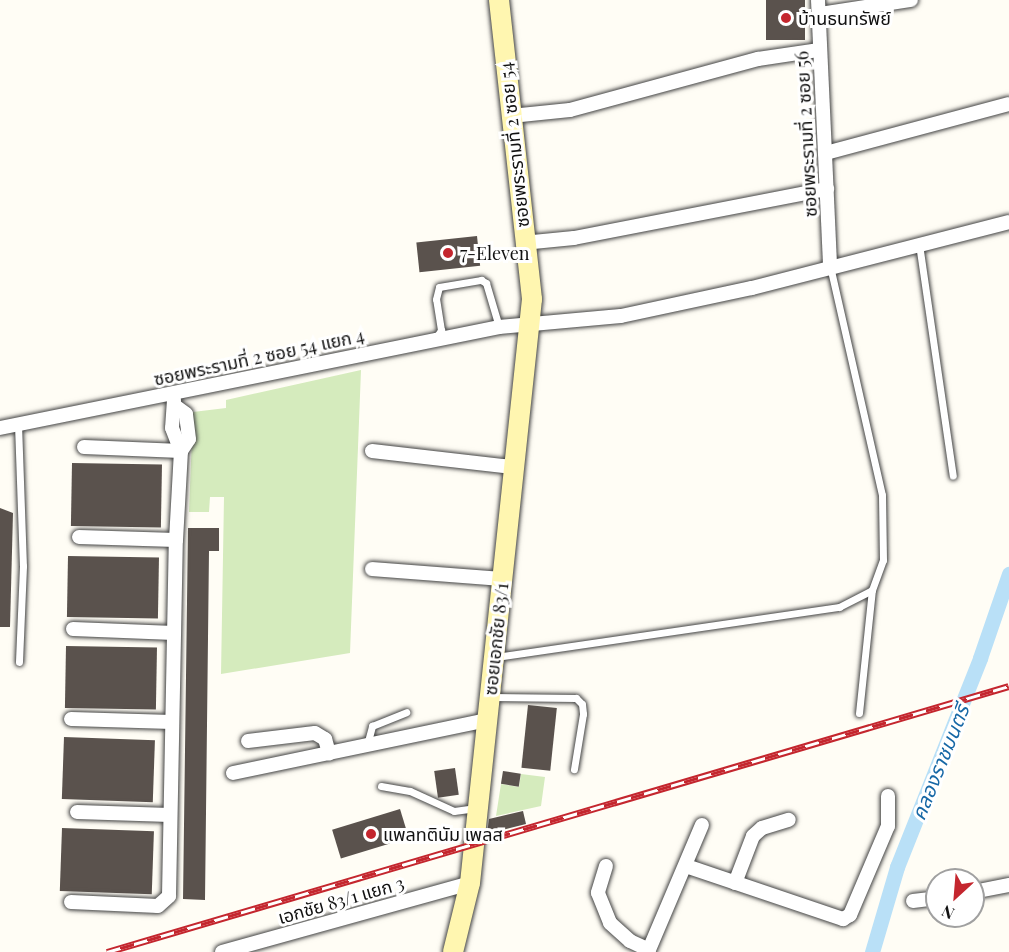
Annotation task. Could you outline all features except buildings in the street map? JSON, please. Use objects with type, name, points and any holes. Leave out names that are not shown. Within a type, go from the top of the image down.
[{"type":"street","name":"ซอยพระรามที่ 2 ซอย 54","points":[[499,0],[523,243],[532,299],[526,324]]},
{"type":"street","points":[[818,7],[911,0]]},
{"type":"street","name":"ซอยพระรามที่ 2 ซอย 56","points":[[818,7],[830,266]]},
{"type":"street","points":[[512,116],[570,110],[758,59],[819,50]]},
{"type":"street","points":[[826,153],[1009,104]]},
{"type":"street","points":[[523,243],[574,238],[827,189]]},
{"type":"street","name":"ซอยพระรามที่ 2 ซอย 54 แยก 4","points":[[0,428],[174,400],[499,327],[621,316],[752,288],[918,243],[1009,222]]},
{"type":"street","name":"ซอยเอกชัย 83/1","points":[[453,952],[470,883],[526,324]]},
{"type":"street","points":[[71,902],[158,906],[164,902],[170,891],[176,540],[182,451],[172,428],[174,400]]},
{"type":"street","points":[[84,447],[182,451]]},
{"type":"street","points":[[372,451],[513,466]]},
{"type":"street","points":[[79,537],[176,540]]},
{"type":"street","points":[[372,569],[502,579]]},
{"type":"street","points":[[73,629],[174,633]]},
{"type":"street","points":[[71,719],[172,722]]},
{"type":"street","points":[[233,774],[487,720]]},
{"type":"street","points":[[248,741],[315,733],[325,739],[329,753]]},
{"type":"street","points":[[686,866],[835,918],[847,917],[888,826],[888,796]]},
{"type":"street","points":[[77,812],[170,815]]},
{"type":"street","points":[[735,883],[753,836],[762,828],[789,820]]},
{"type":"street","points":[[606,866],[598,893],[610,923],[630,941],[649,951],[702,825]]},
{"type":"street","name":"เอกชัย 83/1 แยก 3","points":[[222,952],[470,883]]},
{"type":"street","points":[[985,890],[1009,885]]},
{"type":"street","points":[[913,901],[925,900]]},
{"type":"lane","points":[[918,243],[953,476]]},
{"type":"lane","points":[[830,266],[882,495],[883,560],[872,590],[859,713]]},
{"type":"lane","points":[[435,340],[441,330],[436,298],[439,287],[481,280],[486,283],[499,327]]},
{"type":"lane","points":[[18,424],[22,555],[19,662]]},
{"type":"lane","points":[[493,657],[839,606],[872,590]]},
{"type":"lane","points":[[489,697],[576,698],[582,704],[583,714],[574,769]]},
{"type":"lane","points":[[367,745],[372,726],[406,712]]},
{"type":"lane","points":[[381,786],[410,791],[454,811],[476,808]]},
{"type":"green space","points":[[361,370],[350,653],[221,674],[224,497],[210,497],[209,512],[189,512],[193,412],[226,408],[226,400]]},
{"type":"green space","points":[[521,774],[545,777],[541,806],[496,816],[501,784],[519,787]]},
{"type":"waterway","name":"คลองราชมนตรี","points":[[872,952],[897,867],[980,658],[1009,574]]},
{"type":"railway","points":[[107,952],[1009,686]]},
{"type":"place","name":"บ้านธนทรัพย์","points":[[786,18]]},
{"type":"place","name":"7-Eleven","points":[[448,253]]},
{"type":"place","name":"แพลทตินัม เพลส","points":[[371,834]]}]
